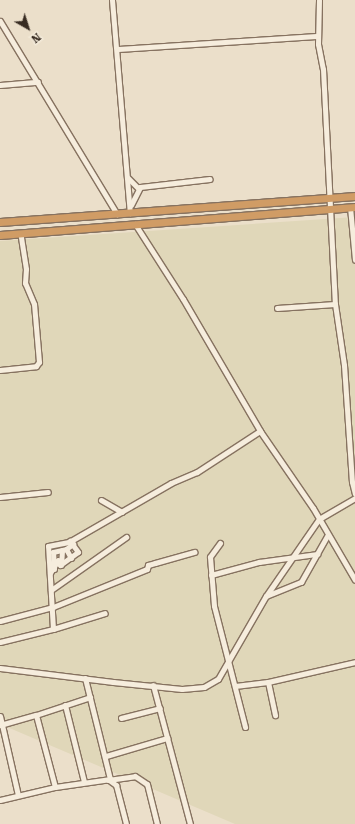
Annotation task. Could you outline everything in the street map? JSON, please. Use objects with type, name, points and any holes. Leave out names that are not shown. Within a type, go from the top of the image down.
[{"type":"highway","points":[[0,222],[117,214],[130,209],[355,196]]},
{"type":"highway","points":[[0,235],[353,207]]},
{"type":"street","points":[[112,0],[130,209]]},
{"type":"street","points":[[319,0],[318,36],[323,69],[335,304],[344,364],[355,494]]},
{"type":"street","points":[[0,20],[117,214]]},
{"type":"street","points":[[117,49],[318,36]]},
{"type":"street","points":[[0,85],[38,82]]},
{"type":"street","points":[[128,178],[138,188]]},
{"type":"street","points":[[138,188],[210,179]]},
{"type":"street","points":[[130,209],[138,188]]},
{"type":"street","points":[[353,207],[355,260]]},
{"type":"street","points":[[135,224],[182,299],[260,431],[319,519],[327,536],[355,580]]},
{"type":"street","points":[[0,370],[36,366],[40,362],[34,304],[25,283],[26,269],[20,233]]},
{"type":"street","points":[[277,308],[335,304]]},
{"type":"street","points":[[60,565],[64,550],[72,542],[171,483],[197,472],[260,431]]},
{"type":"street","points":[[0,497],[48,492]]},
{"type":"street","points":[[0,668],[153,685],[194,689],[204,688],[218,679],[266,596],[319,519],[355,498]]},
{"type":"street","points":[[101,500],[122,512]]},
{"type":"street","points":[[266,596],[300,582],[327,536]]},
{"type":"street","points":[[51,590],[126,537]]},
{"type":"street","points":[[60,565],[78,552],[72,542]]},
{"type":"street","points":[[52,572],[48,546],[72,542]]},
{"type":"street","points":[[220,543],[210,557],[214,606],[246,728]]},
{"type":"street","points":[[64,550],[71,558]]},
{"type":"street","points":[[54,630],[51,590],[53,552],[64,550]]},
{"type":"street","points":[[0,621],[53,607],[146,569],[148,566],[155,563],[194,552]]},
{"type":"street","points":[[211,576],[259,562],[317,554]]},
{"type":"street","points":[[52,572],[58,560],[60,565]]},
{"type":"street","points":[[0,642],[54,630],[104,613]]},
{"type":"street","points":[[235,686],[268,682],[355,662]]},
{"type":"street","points":[[85,678],[111,776],[102,781]]},
{"type":"street","points":[[268,682],[275,715]]},
{"type":"street","points":[[153,685],[190,824]]},
{"type":"street","points":[[1,725],[90,697]]},
{"type":"street","points":[[65,705],[84,782]]},
{"type":"street","points":[[121,718],[160,708]]},
{"type":"street","points":[[36,715],[56,787]]},
{"type":"street","points":[[0,716],[18,795]]},
{"type":"street","points":[[106,756],[168,738]]},
{"type":"street","points":[[0,800],[84,782],[135,776],[147,784],[157,824]]},
{"type":"street","points":[[109,780],[116,785],[126,824]]},
{"type":"shaded area","points":[[355,217],[355,824],[235,824],[0,724],[0,241]]}]
